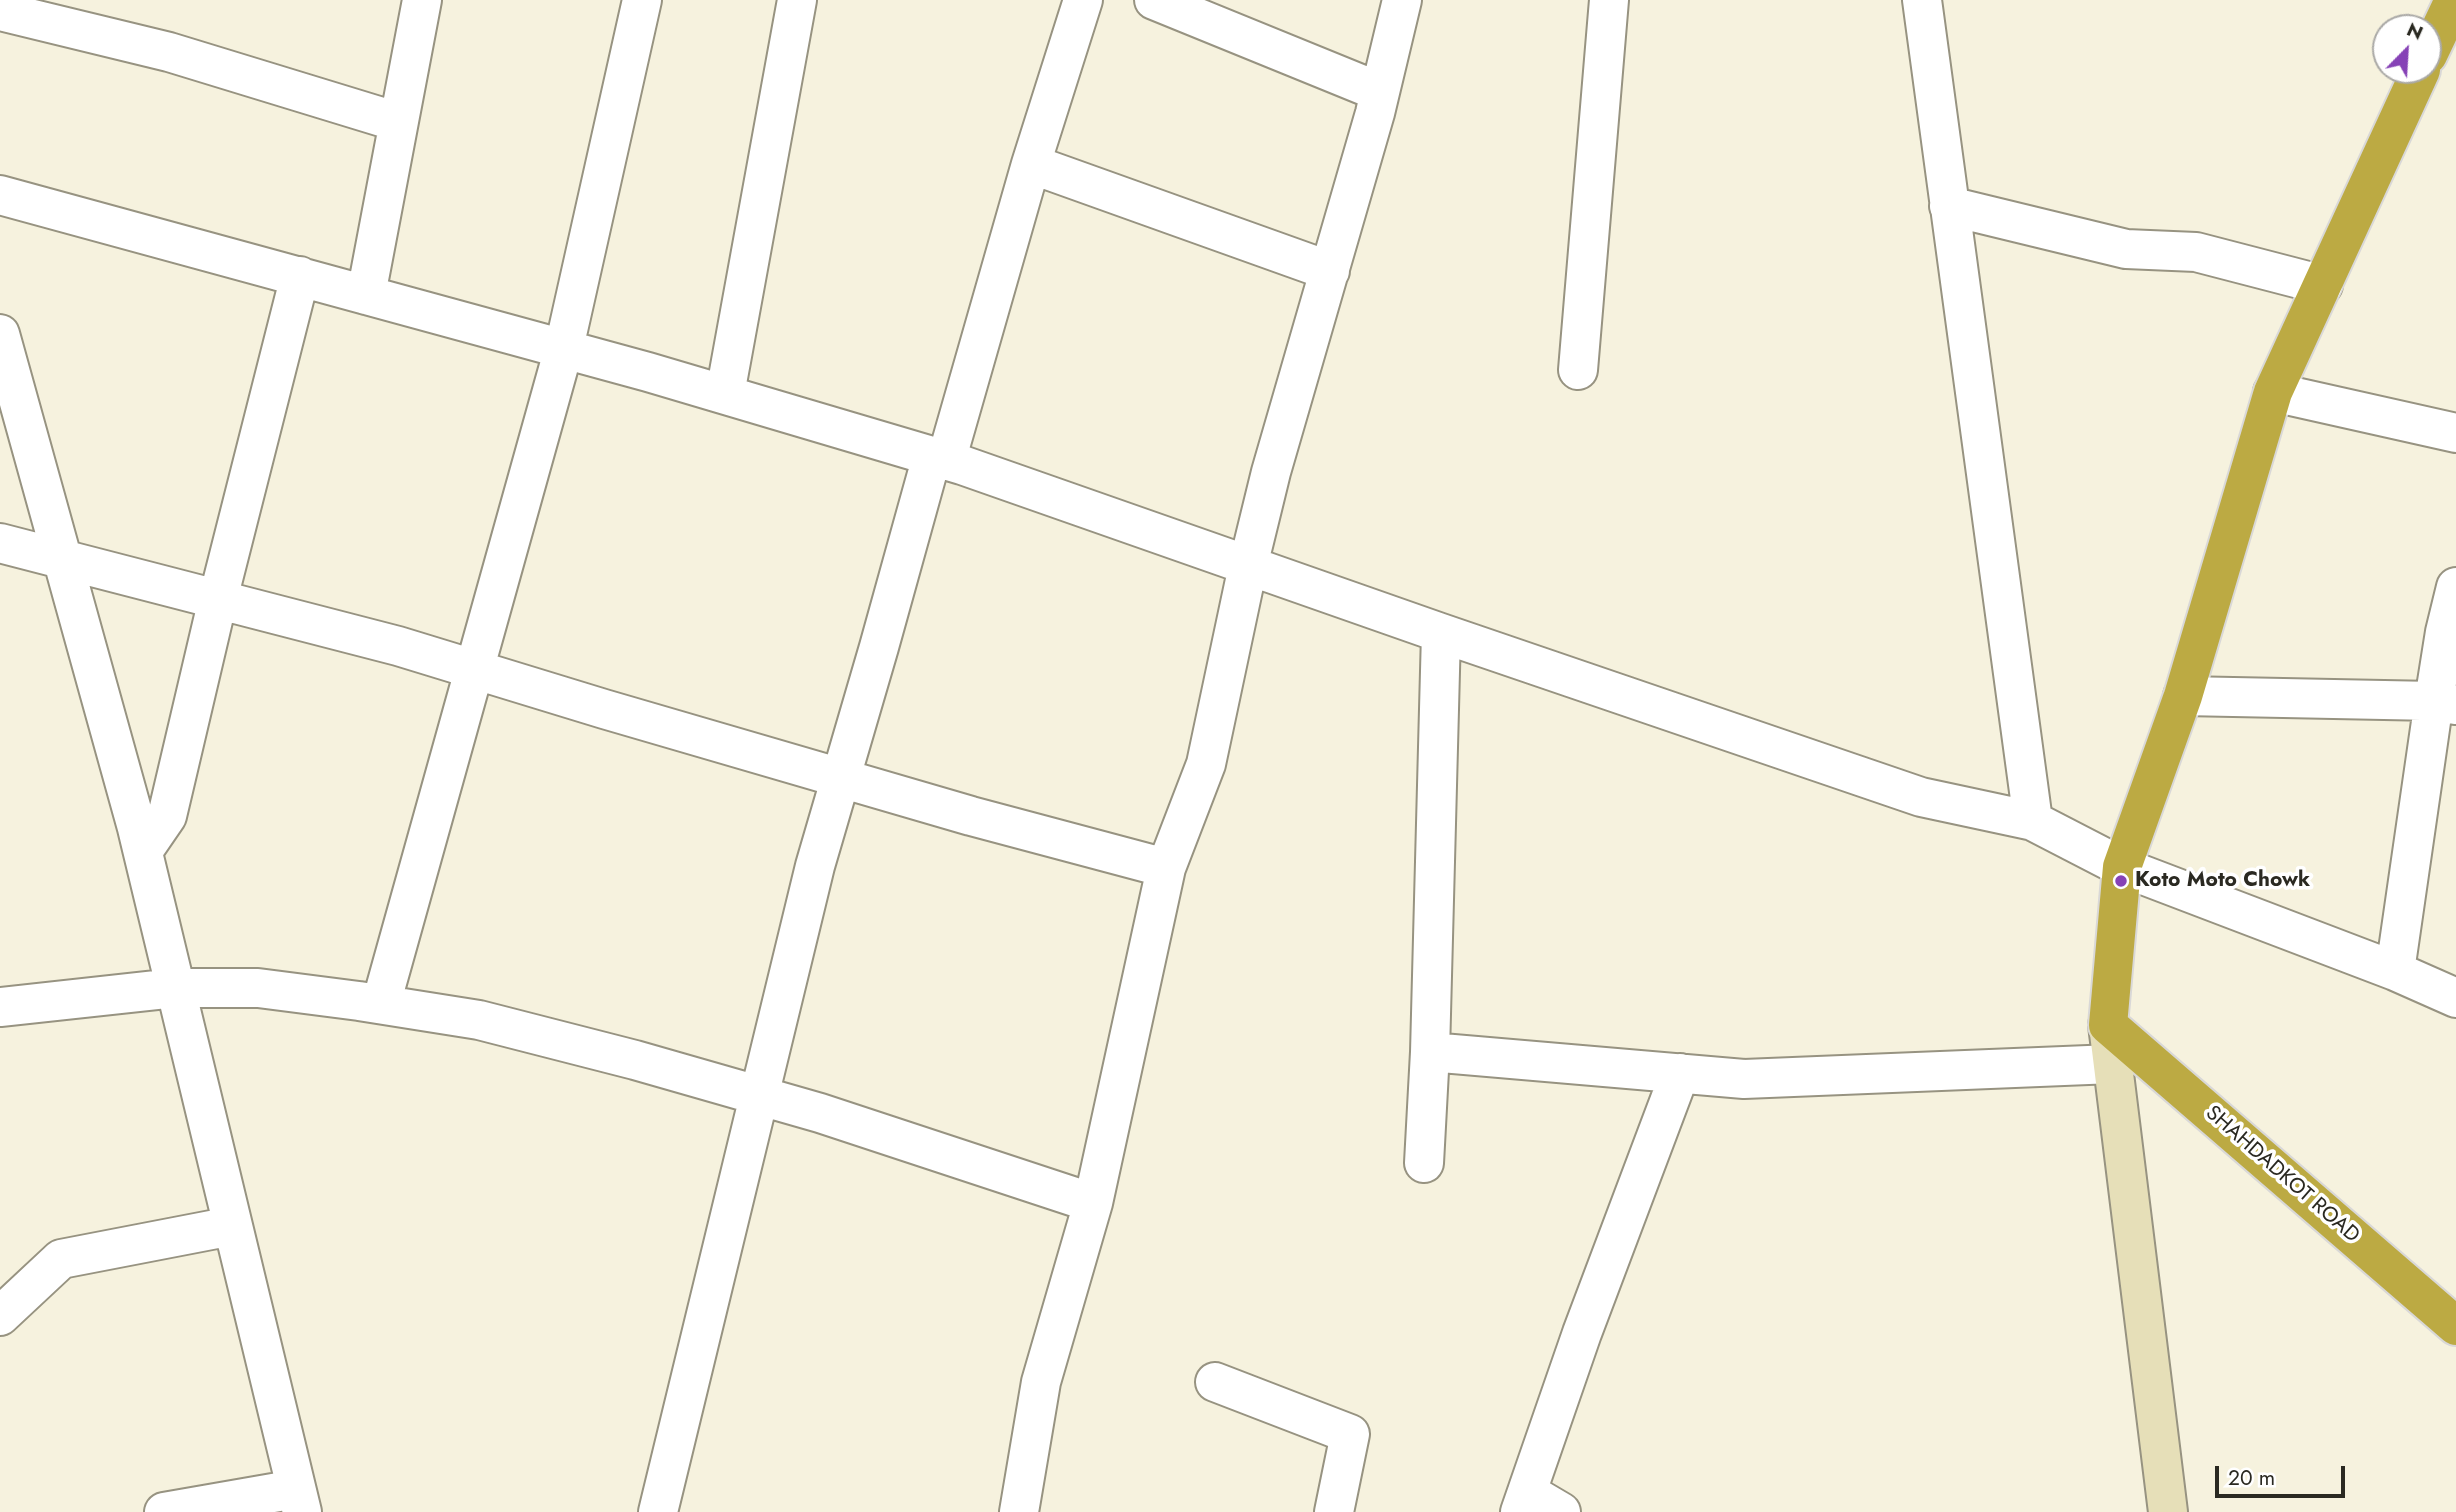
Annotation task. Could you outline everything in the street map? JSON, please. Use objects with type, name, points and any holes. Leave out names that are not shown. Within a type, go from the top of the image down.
[{"type":"highway","points":[[2442,25],[2454,0]]},
{"type":"highway","points":[[2108,1025],[2122,867],[2183,696],[2273,392],[2415,84]]},
{"type":"highway","name":"SHAHDADKOT ROAD","points":[[2108,1025],[2456,1326]]},
{"type":"main road","points":[[2108,1025],[2168,1512]]},
{"type":"street","points":[[366,295],[422,0]]},
{"type":"street","points":[[381,1004],[564,348],[642,0]]},
{"type":"street","points":[[725,394],[797,0]]},
{"type":"street","points":[[658,1512],[815,866],[939,458],[1083,0]]},
{"type":"street","points":[[1154,0],[1380,92]]},
{"type":"street","points":[[1019,1512],[1041,1382],[1093,1203],[1166,869],[1206,764],[1248,566],[1272,472],[1380,92],[1402,0]]},
{"type":"street","points":[[1578,370],[1609,0]]},
{"type":"street","points":[[1922,0],[2033,821]]},
{"type":"street","points":[[0,11],[169,52],[398,122]]},
{"type":"street","points":[[1031,164],[1330,271]]},
{"type":"street","points":[[0,195],[564,348],[939,458],[1441,634],[1921,797],[2033,821],[2122,867],[2395,971],[2456,998]]},
{"type":"street","points":[[1949,206],[2126,249],[2196,252],[2323,285]]},
{"type":"street","points":[[143,851],[167,816],[218,599],[300,276]]},
{"type":"street","points":[[0,334],[143,851],[299,1501],[164,1512]]},
{"type":"street","points":[[2273,392],[2456,432]]},
{"type":"street","points":[[0,543],[398,646],[971,816],[1166,869]]},
{"type":"street","points":[[2395,971],[2445,703],[2445,632],[2456,587]]},
{"type":"street","points":[[1424,1163],[1430,1052],[1441,634]]},
{"type":"street","points":[[2183,696],[2445,703]]},
{"type":"street","points":[[0,1007],[175,988],[258,988],[479,1020],[635,1060],[833,1117],[1093,1203]]},
{"type":"street","points":[[1430,1052],[1744,1079],[2113,1064]]},
{"type":"street","points":[[1561,1512],[1524,1502],[1582,1333],[1680,1073]]},
{"type":"street","points":[[0,1316],[61,1259],[232,1226]]},
{"type":"street","points":[[1215,1382],[1350,1434],[1334,1512]]},
{"type":"place","name":"Koto Moto Chowk","points":[[2121,881]]}]
